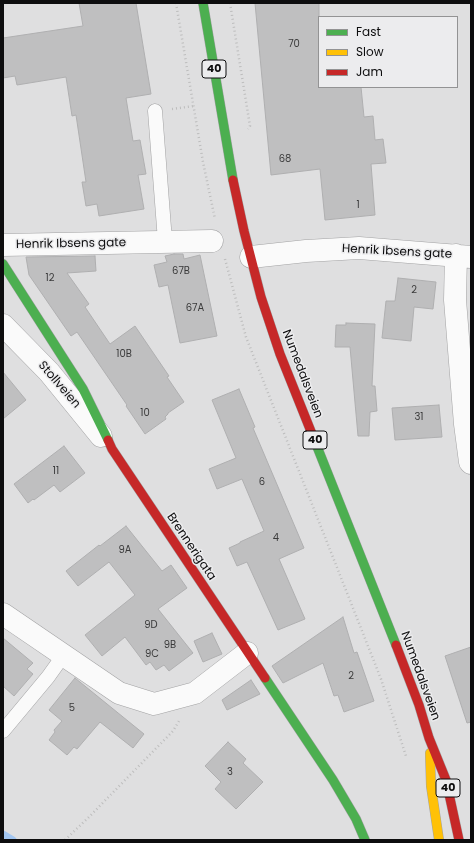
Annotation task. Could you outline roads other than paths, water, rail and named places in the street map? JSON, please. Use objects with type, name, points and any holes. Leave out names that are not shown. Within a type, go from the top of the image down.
[{"type":"main road","name":"Numedalsveien","points":[[203,3],[232,174],[244,231],[261,297],[280,354],[419,705],[429,738],[446,780],[459,840]]},
{"type":"main road","name":"Brennerigata","points":[[3,264],[83,389],[112,449],[333,780],[356,819],[365,840]]},
{"type":"main road","name":"Numedalsveien","points":[[429,738],[431,786],[439,840]]},
{"type":"street","name":"Henrik Ibsens gate","points":[[3,245],[212,241]]},
{"type":"street","name":"Henrik Ibsens gate","points":[[251,257],[359,248],[463,256]]},
{"type":"street","points":[[463,256],[455,300],[465,424],[471,463]]},
{"type":"street","name":"Stollveien","points":[[3,325],[49,372],[112,449]]},
{"type":"street","points":[[3,614],[119,693],[154,704],[195,693],[247,653]]},
{"type":"lane","points":[[155,111],[165,241]]},
{"type":"lane","points":[[3,731],[64,656]]},
{"type":"waterway","points":[[3,834],[13,840]]}]
